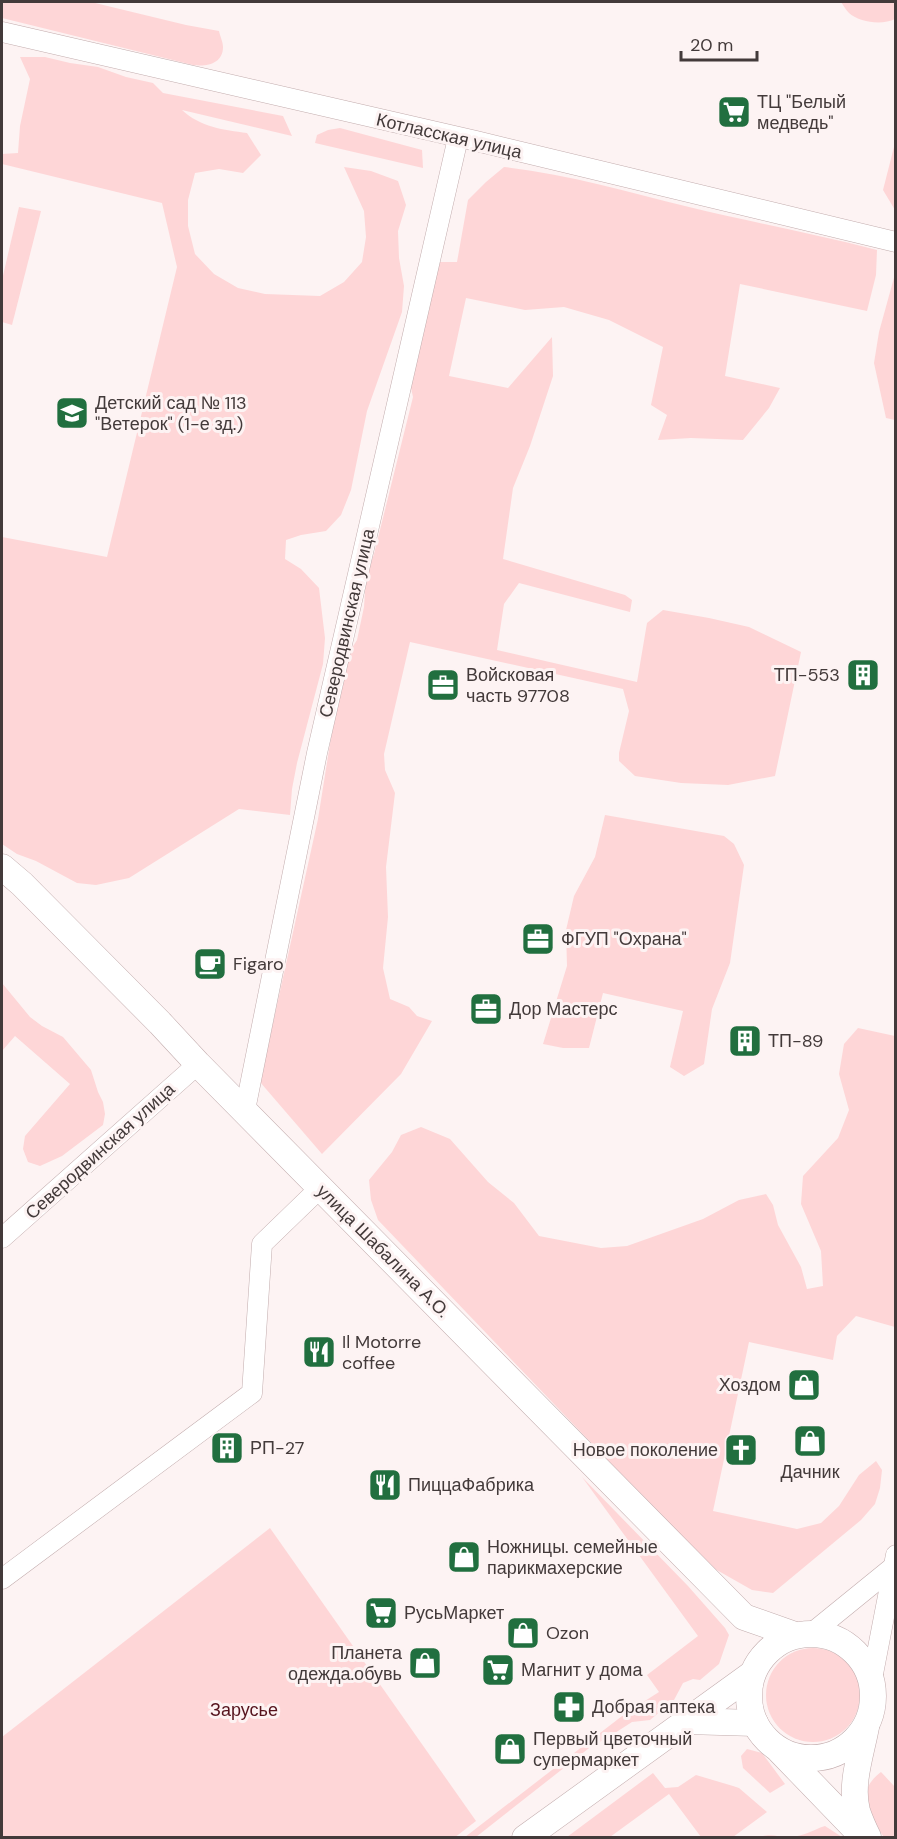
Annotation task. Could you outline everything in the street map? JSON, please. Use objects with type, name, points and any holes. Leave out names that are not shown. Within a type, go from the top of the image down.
[{"type":"street","name":"Котласская улица","points":[[2,32],[896,242]]},
{"type":"street","name":"Северодвинская улица","points":[[244,1110],[317,753],[458,138]]},
{"type":"street","name":"улица Шабалина А.О.","points":[[2,867],[22,884],[160,1023],[744,1617]]},
{"type":"street","name":"Северодвинская улица","points":[[2,1238],[198,1064]]},
{"type":"street","points":[[2,1579],[252,1393],[262,1244],[321,1187]]},
{"type":"street","points":[[864,1838],[760,1733],[750,1711],[749,1686],[754,1669],[772,1646],[804,1634],[894,1562]]},
{"type":"street","points":[[868,1838],[855,1801],[855,1782],[894,1562]]},
{"type":"street","points":[[754,1669],[744,1617],[804,1634],[828,1635],[843,1641],[856,1651],[866,1664],[872,1679]]},
{"type":"street","points":[[525,1838],[754,1669]]},
{"type":"street","points":[[686,1721],[755,1723]]},
{"type":"street","points":[[777,1749],[804,1758],[822,1758],[848,1747],[866,1726]]},
{"type":"green space","points":[[2,2],[91,2],[219,31],[223,45],[222,52],[214,63],[193,65],[2,18]]},
{"type":"green space","points":[[841,2],[895,2],[895,19],[878,22],[865,21],[849,13]]},
{"type":"green space","points":[[20,57],[45,57],[98,67],[153,83],[163,93],[283,116],[292,136],[182,110],[204,124],[247,133],[261,155],[243,173],[219,169],[195,173],[188,200],[188,226],[195,254],[214,274],[238,288],[265,294],[320,296],[344,282],[362,262],[366,237],[364,211],[344,167],[371,171],[398,181],[406,205],[398,231],[399,258],[404,286],[402,312],[367,411],[351,490],[341,515],[326,531],[286,540],[285,559],[301,569],[319,588],[325,638],[323,664],[297,763],[290,815],[239,809],[129,878],[96,885],[77,883],[36,861],[17,854],[2,844],[2,537],[107,557],[177,267],[162,203],[2,164],[2,154],[18,153],[20,126],[30,79]]},
{"type":"green space","points":[[340,128],[422,150],[423,168],[315,143],[317,135]]},
{"type":"green space","points":[[895,143],[895,210],[883,190]]},
{"type":"green space","points":[[504,167],[574,179],[877,250],[876,275],[867,311],[740,284],[725,376],[780,388],[769,408],[743,440],[691,438],[658,440],[667,415],[651,405],[663,347],[609,320],[564,307],[525,310],[466,298],[449,376],[508,388],[552,337],[553,376],[530,446],[513,488],[503,559],[625,595],[632,600],[630,612],[519,583],[504,604],[497,650],[637,682],[647,623],[663,610],[749,627],[801,652],[775,776],[728,785],[681,783],[635,776],[619,761],[629,711],[623,689],[410,642],[384,754],[385,770],[395,793],[386,867],[388,917],[383,968],[390,999],[409,1007],[417,1016],[432,1021],[401,1074],[322,1154],[260,1082],[318,819],[343,662],[357,640],[364,607],[366,577],[374,554],[413,397],[407,370],[436,262],[457,262],[468,200]]},
{"type":"green space","points":[[19,207],[41,211],[12,325],[2,322],[2,280]]},
{"type":"green space","points":[[895,274],[895,420],[886,418],[874,363],[879,332]]},
{"type":"green space","points":[[605,815],[724,836],[734,844],[744,865],[730,963],[712,1009],[704,1064],[684,1076],[670,1067],[683,1011],[603,993],[589,1048],[563,1048],[543,1044],[567,966],[566,930],[574,896],[595,857]]},
{"type":"green space","points":[[2,983],[30,1017],[63,1037],[91,1070],[103,1102],[105,1114],[103,1125],[62,1156],[40,1166],[28,1162],[23,1149],[25,1136],[70,1084],[15,1036],[2,1051]]},
{"type":"green space","points":[[858,1028],[895,1036],[895,1327],[856,1316],[837,1336],[833,1360],[749,1342],[713,1511],[797,1529],[821,1523],[839,1506],[859,1475],[876,1461],[882,1470],[880,1488],[875,1504],[861,1520],[773,1593],[752,1590],[715,1569],[378,1220],[371,1200],[369,1180],[392,1152],[401,1135],[421,1127],[450,1139],[488,1182],[514,1203],[539,1236],[601,1248],[627,1246],[703,1219],[739,1200],[766,1194],[773,1205],[778,1225],[801,1267],[807,1289],[823,1286],[821,1251],[801,1204],[803,1176],[838,1138],[849,1110],[839,1074],[844,1044]]},
{"type":"green space","points":[[582,1477],[688,1586],[729,1635],[719,1664],[700,1680],[693,1679],[683,1683],[674,1700],[650,1720],[632,1722],[593,1745],[476,1837],[465,1837],[626,1713],[659,1692],[647,1675],[698,1636]]},
{"type":"green space","name":"Зарусье","points":[[270,1528],[476,1821],[454,1838],[2,1837],[2,1737]]},
{"type":"green space","points":[[813,1648],[831,1652],[846,1662],[856,1677],[860,1695],[856,1713],[846,1728],[831,1738],[813,1742],[795,1738],[780,1728],[770,1713],[766,1695],[770,1677],[780,1662],[795,1652]]},
{"type":"green space","points":[[747,1749],[762,1753],[785,1784],[770,1793],[743,1768],[741,1756]]},
{"type":"green space","points":[[881,1772],[895,1787],[895,1837],[884,1837],[873,1821],[866,1804],[868,1787]]},
{"type":"green space","points":[[653,1773],[665,1788],[678,1787],[696,1775],[739,1788],[767,1812],[733,1837],[701,1837],[669,1794],[610,1837],[567,1837]]},
{"type":"green space","points":[[825,1826],[842,1837],[794,1837]]},
{"type":"green space","points":[[771,1835],[788,1837],[760,1837]]},
{"type":"place","name":"ТЦ \"Белый медведь\"","points":[[734,112]]},
{"type":"place","name":"Детский сад № 113 \"Ветерок\" (1-е зд.)","points":[[72,413]]},
{"type":"place","name":"ТП-553","points":[[863,675]]},
{"type":"place","name":"Войсковая часть 97708","points":[[443,685]]},
{"type":"place","name":"ФГУП \"Охрана\"","points":[[538,939]]},
{"type":"place","name":"Figaro","points":[[210,964]]},
{"type":"place","name":"Дор Мастерс","points":[[486,1009]]},
{"type":"place","name":"ТП-89","points":[[745,1041]]},
{"type":"place","name":"Il Motorre coffee","points":[[319,1352]]},
{"type":"place","name":"Хоздом","points":[[804,1385]]},
{"type":"place","name":"Дачник","points":[[810,1441]]},
{"type":"place","name":"РП-27","points":[[227,1448]]},
{"type":"place","name":"Новое поколение","points":[[741,1450]]},
{"type":"place","name":"ПиццаФабрика","points":[[385,1485]]},
{"type":"place","name":"Ножницы. семейные парикмахерские","points":[[464,1557]]},
{"type":"place","name":"РусьМаркет","points":[[381,1613]]},
{"type":"place","name":"Ozon","points":[[523,1633]]},
{"type":"place","name":"Планета одежда.обувь","points":[[425,1663]]},
{"type":"place","name":"Магнит у дома","points":[[498,1670]]},
{"type":"place","name":"Добрая аптека","points":[[569,1707]]},
{"type":"place","name":"Первый цветочный супермаркет","points":[[510,1749]]}]
